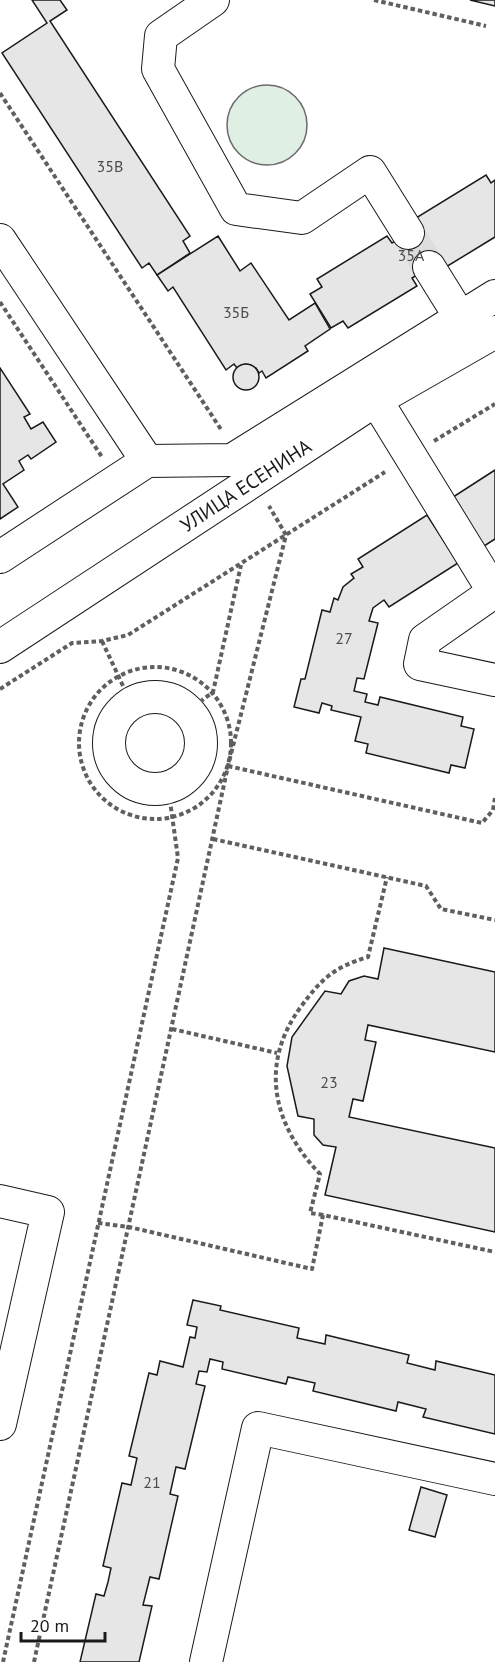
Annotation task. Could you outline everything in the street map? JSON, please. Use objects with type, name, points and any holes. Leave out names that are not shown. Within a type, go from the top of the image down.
[{"type":"street","points":[[213,0],[161,36],[158,69],[236,208],[302,218],[370,172],[408,233]]},
{"type":"street","points":[[0,240],[147,461]]},
{"type":"street","points":[[429,267],[460,316],[486,338]]},
{"type":"street","points":[[0,557],[147,461],[232,460],[238,457],[495,296]]},
{"type":"street","name":"УЛИЦА ЕСЕНИНА","points":[[0,648],[376,400],[486,338]]},
{"type":"street","points":[[376,400],[494,592],[425,640],[420,664],[495,680]]},
{"type":"street","points":[[124,690],[146,698],[161,697],[176,702],[188,711],[197,724],[201,739],[200,754],[193,768],[182,780],[168,787],[154,789],[133,783],[116,768],[110,755],[109,740],[112,726],[120,713],[124,690]]},
{"type":"street","points":[[0,1201],[48,1212],[0,1424]]},
{"type":"street","points":[[206,1662],[258,1428],[495,1479]]},
{"type":"path","points":[[374,0],[486,26]]},
{"type":"path","points":[[0,93],[238,457]]},
{"type":"path","points":[[0,302],[107,465]]},
{"type":"path","points":[[0,689],[72,643],[102,641],[128,635],[410,455],[495,404]]},
{"type":"path","points":[[34,1662],[228,766],[286,535]]},
{"type":"path","points":[[188,711],[213,692],[242,564]]},
{"type":"path","points":[[102,641],[124,690]]},
{"type":"path","points":[[168,667],[192,676],[213,692],[227,714],[232,740],[228,766],[216,789],[197,807],[173,818],[149,820],[126,814],[105,801],[90,783],[80,760],[79,736],[85,712],[98,692],[124,690],[142,668],[168,667]]},
{"type":"path","points":[[228,766],[482,823],[493,810],[495,798]]},
{"type":"path","points":[[3,1662],[178,858],[168,787]]},
{"type":"path","points":[[213,839],[426,886],[441,909],[495,920]]},
{"type":"path","points":[[387,877],[368,957],[342,964],[317,984],[285,1029],[277,1053],[275,1073],[284,1125],[301,1155],[320,1174],[310,1213],[495,1252]]},
{"type":"path","points":[[171,1029],[277,1053]]},
{"type":"path","points":[[99,1223],[129,1227],[312,1269],[323,1215]]},
{"type":"green space","points":[[267,85],[282,88],[295,97],[304,110],[307,125],[304,140],[295,153],[282,162],[267,165],[252,162],[239,153],[230,140],[227,125],[230,110],[239,97],[252,88]]},
{"type":"building","points":[[32,0],[60,0],[67,10],[50,21],[190,236],[183,241],[190,253],[157,275],[149,263],[142,268],[2,53],[47,23]]},
{"type":"building","points":[[470,0],[495,0],[495,6]]},
{"type":"building","points":[[486,175],[491,183],[495,180],[495,237],[441,270],[436,263],[412,278],[417,286],[348,328],[343,321],[331,328],[310,294],[322,287],[317,279],[387,236],[392,243],[415,229],[411,221]]},
{"type":"building","points":[[218,236],[240,271],[251,263],[289,320],[315,303],[330,329],[305,346],[308,351],[266,378],[262,371],[259,373],[256,368],[246,364],[237,368],[234,364],[226,370],[173,287],[168,291],[157,275]]},
{"type":"building","points":[[246,364],[255,368],[259,377],[255,386],[246,390],[237,386],[233,377],[237,368]]},
{"type":"building","points":[[0,368],[30,414],[24,417],[31,429],[43,422],[56,442],[31,459],[28,455],[19,461],[24,470],[3,484],[18,507],[0,519]]},
{"type":"building","points":[[495,470],[495,539],[481,548],[450,499]]},
{"type":"building","points":[[427,515],[458,563],[389,607],[384,600],[373,608],[369,621],[378,623],[364,679],[357,678],[354,691],[367,694],[365,702],[378,705],[380,697],[463,717],[461,726],[474,729],[465,768],[451,765],[449,773],[366,753],[368,744],[355,741],[361,717],[331,710],[332,706],[322,703],[319,713],[294,707],[301,679],[305,679],[322,610],[330,612],[334,598],[338,600],[343,587],[354,578],[351,574],[363,567],[358,559]]},
{"type":"building","points":[[384,948],[495,972],[495,1052],[368,1025],[365,1040],[376,1042],[363,1101],[353,1099],[349,1117],[495,1148],[495,1232],[325,1195],[336,1147],[323,1145],[314,1135],[314,1119],[298,1116],[287,1066],[292,1037],[325,991],[341,994],[349,981],[364,976],[378,979]]},
{"type":"building","points":[[193,1300],[221,1306],[220,1310],[299,1328],[297,1338],[325,1344],[326,1335],[409,1355],[407,1363],[435,1370],[436,1361],[495,1375],[495,1434],[423,1417],[426,1409],[398,1402],[396,1411],[313,1391],[315,1383],[288,1377],[286,1384],[222,1369],[223,1362],[210,1359],[207,1372],[199,1371],[196,1384],[205,1386],[185,1469],[176,1467],[170,1494],[178,1496],[159,1579],[150,1577],[143,1605],[152,1606],[139,1662],[80,1662],[96,1594],[104,1596],[108,1582],[111,1568],[103,1566],[122,1483],[131,1485],[137,1458],[129,1456],[149,1373],[157,1375],[160,1361],[183,1367],[190,1337],[195,1338],[197,1327],[187,1325]]},
{"type":"building","points":[[421,1487],[447,1495],[435,1537],[409,1530]]},
{"type":"tunnel","points":[[408,233],[429,267]]}]
